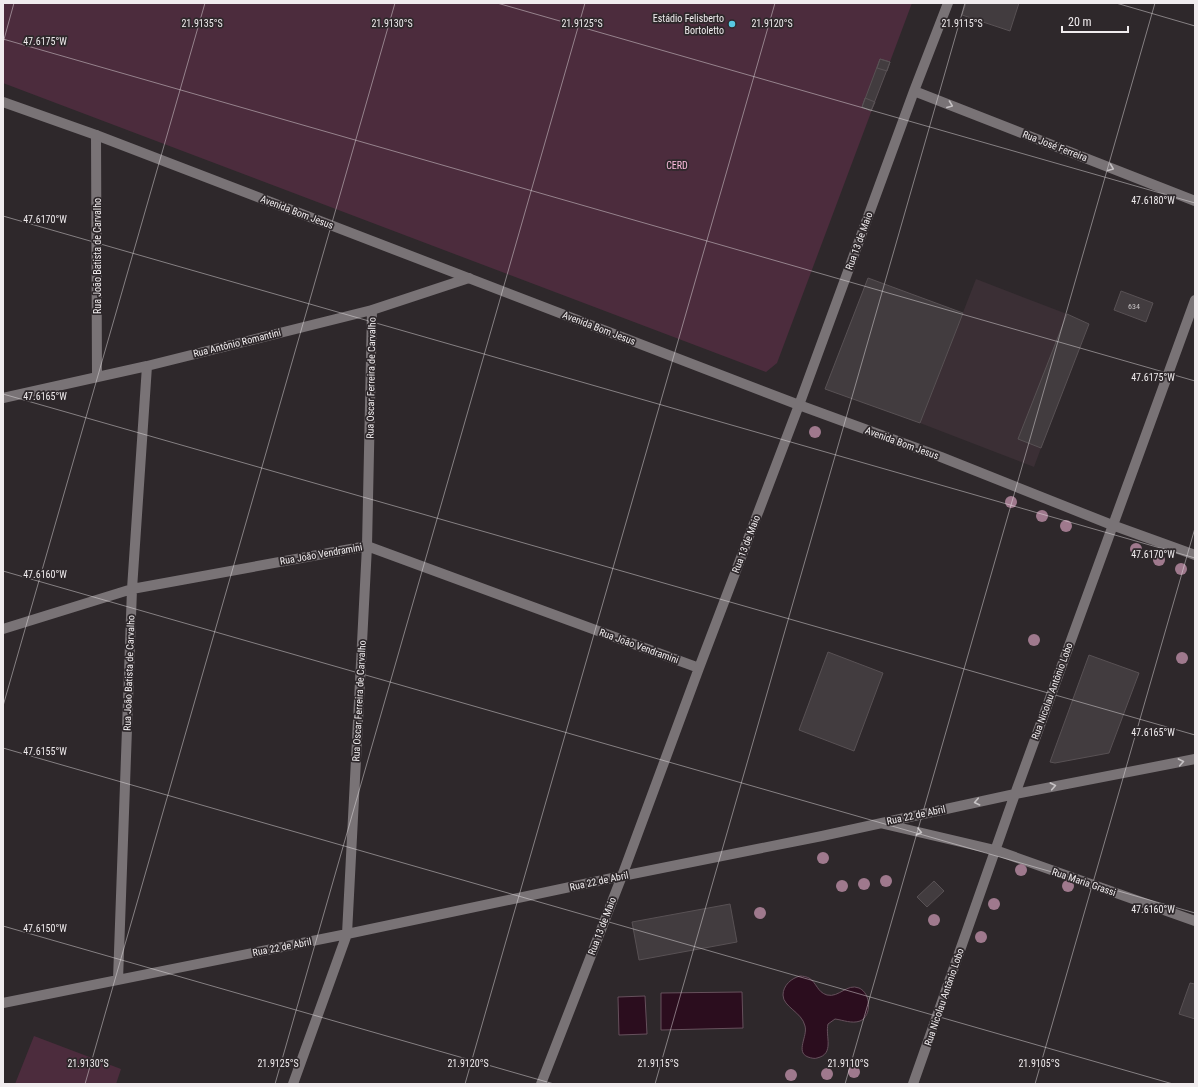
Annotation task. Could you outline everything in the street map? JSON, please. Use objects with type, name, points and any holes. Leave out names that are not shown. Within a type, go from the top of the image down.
[{"type":"street","name":"Rua 13 de Maio","points":[[541,1084],[622,876],[698,668],[799,405],[914,91],[948,3]]},
{"type":"street","name":"Rua José Ferreira","points":[[914,91],[1195,200]]},
{"type":"street","name":"Avenida Bom Jesus","points":[[3,102],[96,135],[799,405],[941,457],[1112,525],[1195,555]]},
{"type":"street","name":"Rua João Batista de Carvalho","points":[[96,135],[97,377]]},
{"type":"street","name":"Rua Antônio Romantini","points":[[3,398],[147,366],[372,310],[469,278]]},
{"type":"street","name":"Rua Nicolau Antônio Lobo","points":[[913,1084],[1015,794],[1195,300]]},
{"type":"street","name":"Rua Oscar Ferreira de Carvalho","points":[[293,1084],[347,934],[367,546],[372,310]]},
{"type":"street","name":"Rua João Batista de Carvalho","points":[[118,980],[132,589],[147,366]]},
{"type":"street","name":"Rua João Vendramini","points":[[3,629],[132,589],[367,546],[698,668]]},
{"type":"street","name":"Rua 22 de Abril","points":[[3,1003],[822,836],[1015,794],[1195,759]]},
{"type":"street","name":"Rua Maria Grassi","points":[[881,823],[995,850],[1195,921]]},
{"type":"shaded area","points":[[976,279],[1067,314],[1019,439],[1041,448],[1034,467],[920,423]]},
{"type":"shaded area","points":[[800,976],[809,978],[824,994],[831,995],[851,987],[855,987],[863,991],[868,999],[867,1014],[860,1021],[851,1022],[835,1019],[828,1024],[828,1049],[823,1056],[816,1058],[804,1055],[802,1048],[805,1026],[800,1017],[786,1003],[783,995],[786,985],[794,978]]},
{"type":"shaded area","points":[[742,992],[743,1028],[661,1030],[661,993]]},
{"type":"shaded area","points":[[645,996],[647,1034],[619,1035],[618,997]]},
{"type":"green space","name":"CERD","points":[[3,3],[912,3],[777,363],[766,372],[3,83]]},
{"type":"green space","points":[[34,1036],[121,1069],[116,1084],[15,1084]]},
{"type":"building","points":[[966,3],[1019,3],[1010,31],[962,15]]},
{"type":"building","points":[[880,59],[890,62],[871,111],[862,107]]},
{"type":"building","points":[[880,59],[890,62],[887,71],[877,68]]},
{"type":"building","points":[[865,98],[875,102],[871,111],[862,107]]},
{"type":"building","points":[[868,278],[963,313],[920,423],[825,389]]},
{"type":"building","points":[[1121,291],[1153,303],[1146,322],[1114,310]]},
{"type":"building","points":[[1067,314],[1089,324],[1041,448],[1018,439]]},
{"type":"building","points":[[828,652],[883,673],[854,751],[799,730]]},
{"type":"building","points":[[1089,655],[1139,673],[1109,753],[1055,763],[1050,762]]},
{"type":"building","points":[[934,881],[944,891],[927,907],[917,897]]},
{"type":"building","points":[[730,904],[737,942],[639,960],[632,922]]},
{"type":"building","points":[[1190,983],[1195,984],[1195,1019],[1179,1014]]},
{"type":"place","name":"Estádio Felisberto Bortoletto","points":[[732,24]]}]
